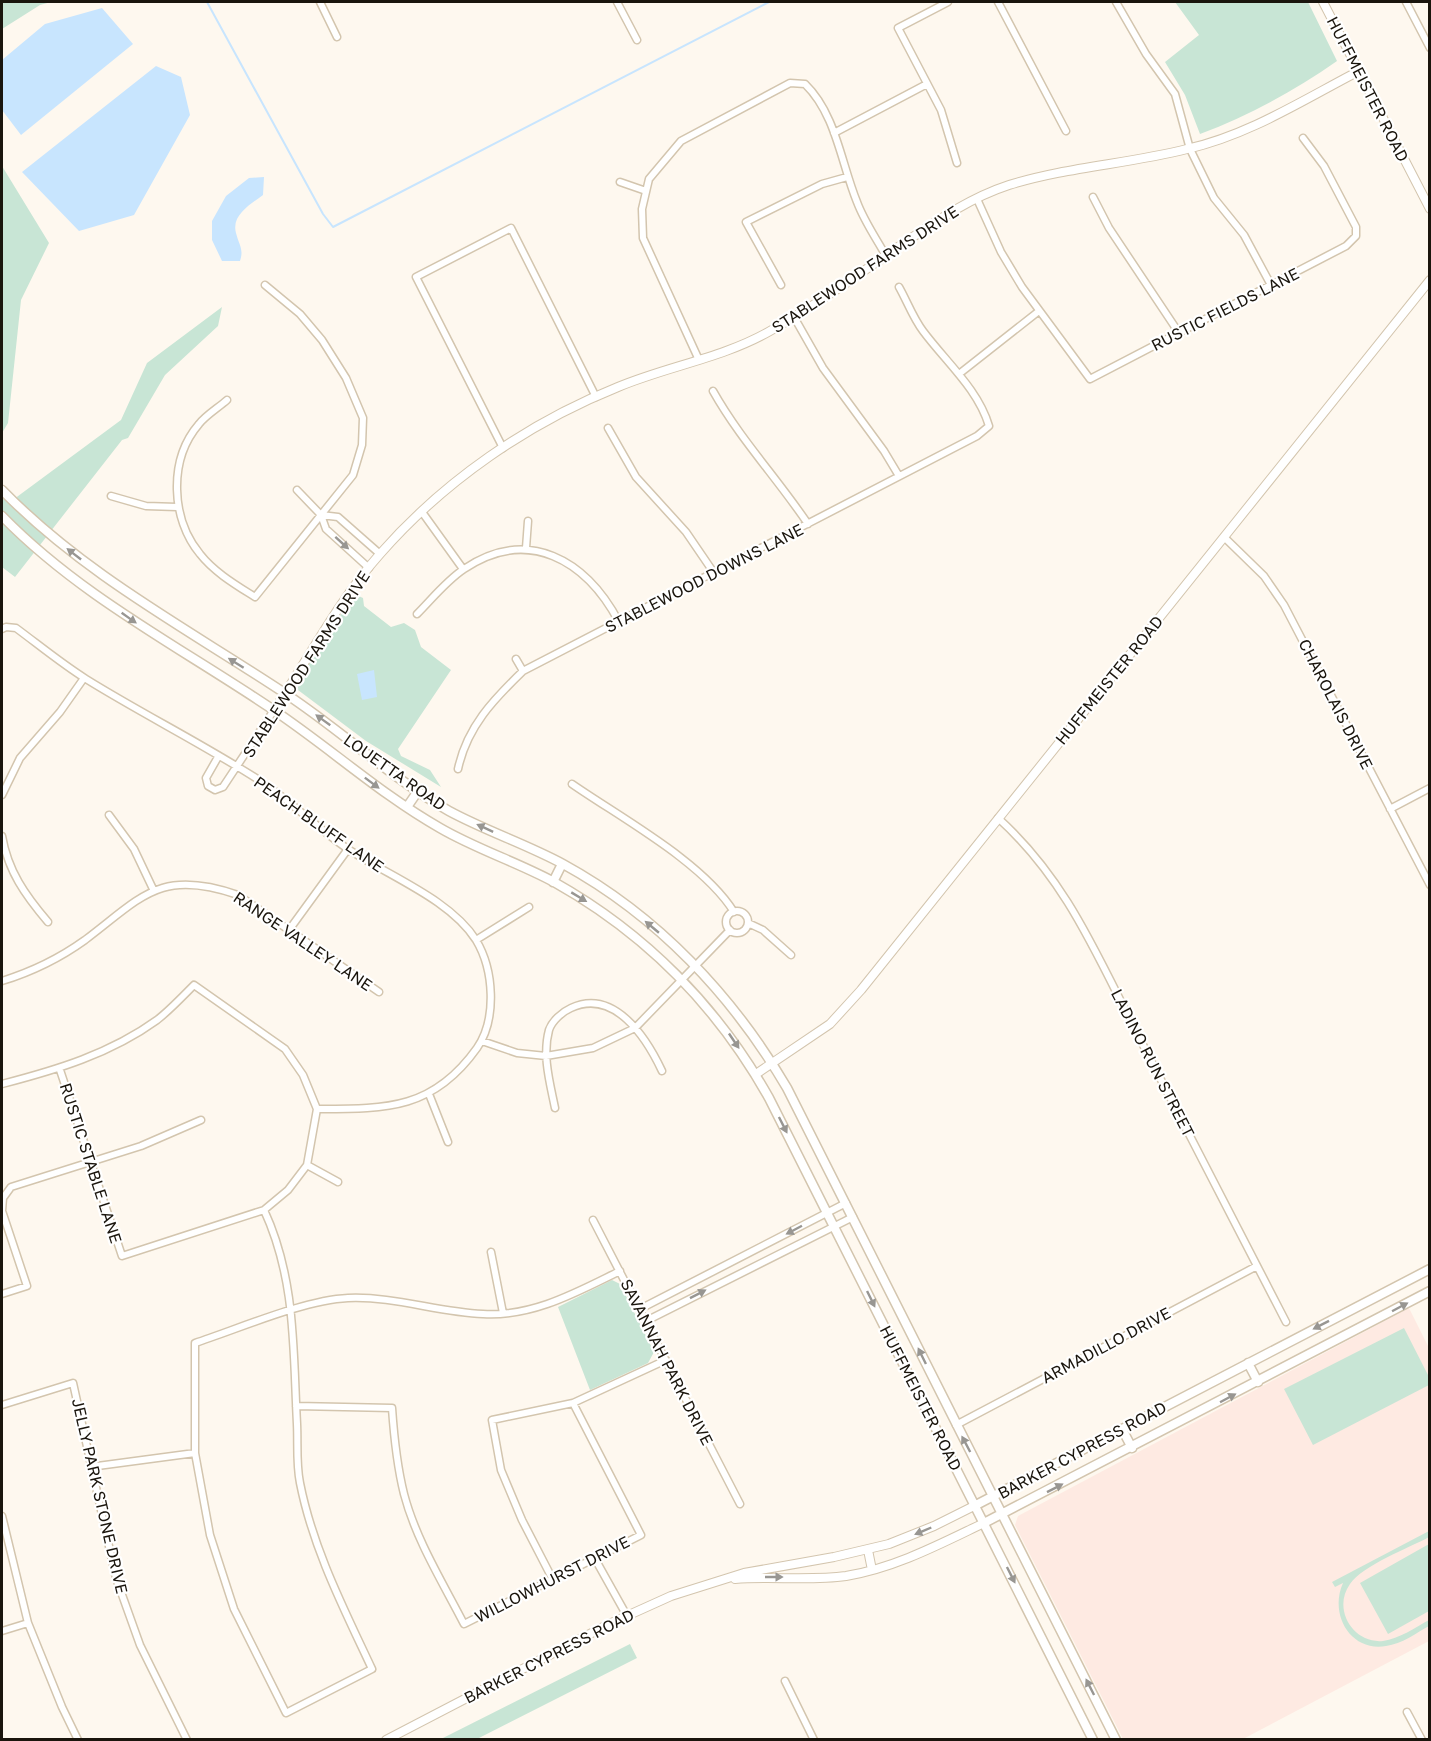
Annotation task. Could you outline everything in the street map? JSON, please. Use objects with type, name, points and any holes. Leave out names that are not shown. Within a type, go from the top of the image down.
[{"type":"main road","name":"LOUETTA ROAD","points":[[2,490],[59,543],[105,579],[285,694],[418,791],[466,819],[562,864],[601,887],[636,913],[696,966],[746,1025],[772,1064]]},
{"type":"main road","name":"LOUETTA ROAD","points":[[2,516],[48,558],[95,594],[274,710],[407,807],[440,828],[553,882],[624,928],[682,980],[731,1036],[756,1074]]},
{"type":"main road","points":[[407,807],[418,791]]},
{"type":"main road","points":[[553,882],[562,864]]},
{"type":"main road","name":"HUFFMEISTER ROAD","points":[[772,1064],[853,1216],[1116,1740]]},
{"type":"main road","name":"HUFFMEISTER ROAD","points":[[756,1074],[1094,1740]]},
{"type":"main road","name":"BARKER CYPRESS ROAD","points":[[975,1505],[1430,1269]]},
{"type":"main road","name":"BARKER CYPRESS ROAD","points":[[984,1523],[1430,1291]]},
{"type":"main road","points":[[1248,1364],[1258,1382]]},
{"type":"main road","points":[[1122,1429],[1132,1448]]},
{"type":"street","points":[[320,2],[336,37]]},
{"type":"street","points":[[617,2],[637,40]]},
{"type":"street","points":[[948,2],[898,28],[941,110],[957,163]]},
{"type":"street","points":[[998,2],[1066,131]]},
{"type":"street","points":[[1116,2],[1146,54],[1175,94],[1190,149],[1214,198],[1244,236],[1271,285]]},
{"type":"street","name":"HUFFMEISTER ROAD","points":[[1323,2],[1430,209]]},
{"type":"street","points":[[1406,2],[1430,48]]},
{"type":"street","name":"STABLEWOOD FARMS DRIVE","points":[[218,757],[206,778],[208,786],[215,790],[224,787],[238,768],[342,603],[380,554],[437,496],[502,448],[554,417],[618,386],[699,360],[759,337],[794,317],[951,211],[1006,186],[1076,168],[1137,160],[1190,149],[1248,129],[1359,71]]},
{"type":"street","points":[[699,360],[643,238],[642,209],[649,179],[681,141],[790,83],[805,84],[818,97],[834,133],[858,206],[886,256]]},
{"type":"street","points":[[834,133],[927,84]]},
{"type":"street","name":"RUSTIC FIELDS LANE","points":[[1039,311],[1090,379],[1346,246],[1356,236],[1356,227],[1324,166],[1303,138]]},
{"type":"street","points":[[781,285],[746,222],[822,184],[847,177]]},
{"type":"street","points":[[620,182],[646,191]]},
{"type":"street","points":[[1093,197],[1108,228],[1179,333]]},
{"type":"street","points":[[899,286],[922,329],[959,374],[1039,311],[1001,252],[977,199]]},
{"type":"street","points":[[502,448],[417,277],[511,228],[596,397]]},
{"type":"street","name":"HUFFMEISTER ROAD","points":[[756,1074],[814,1036],[842,1011],[1430,280]]},
{"type":"street","points":[[226,400],[199,424],[185,446],[178,473],[177,507],[200,554],[224,576],[255,597],[353,475],[362,445],[363,418],[346,378],[322,340],[300,314],[265,285]]},
{"type":"street","points":[[794,317],[823,368],[899,476]]},
{"type":"street","name":"STABLEWOOD DOWNS LANE","points":[[458,769],[476,723],[491,702],[523,671],[977,436],[989,426],[984,411],[959,374]]},
{"type":"street","points":[[713,391],[729,420],[786,491],[808,524]]},
{"type":"street","points":[[608,428],[636,477],[686,532],[714,573]]},
{"type":"street","points":[[297,490],[321,515],[326,529],[369,568]]},
{"type":"street","points":[[111,496],[146,506],[177,507]]},
{"type":"street","points":[[422,512],[463,569]]},
{"type":"street","points":[[321,515],[338,517],[380,554]]},
{"type":"street","points":[[526,548],[528,521]]},
{"type":"street","name":"CHAROLAIS DRIVE","points":[[1224,537],[1264,576],[1284,605],[1430,885]]},
{"type":"street","points":[[417,614],[463,569],[490,555],[526,548],[554,556],[588,576],[609,603],[619,622]]},
{"type":"street","name":"PEACH BLUFF LANE","points":[[4,628],[16,628],[84,678],[264,783],[348,849],[452,912],[476,940],[489,973],[490,1011],[482,1041]]},
{"type":"street","points":[[516,659],[523,671]]},
{"type":"street","points":[[2,795],[20,758],[60,712],[84,678]]},
{"type":"street","points":[[572,784],[680,858],[724,895],[734,912],[745,914],[748,923],[763,930],[791,955]]},
{"type":"street","points":[[1390,809],[1430,788]]},
{"type":"street","points":[[2,981],[54,959],[84,940],[132,902],[153,889],[134,849],[109,815]]},
{"type":"street","name":"LADINO RUN STREET","points":[[998,819],[1024,842],[1049,873],[1089,934],[1126,1013],[1286,1322]]},
{"type":"street","points":[[2,836],[6,859],[24,894],[48,922]]},
{"type":"street","points":[[289,930],[348,849]]},
{"type":"street","name":"RANGE VALLEY LANE","points":[[153,889],[192,884],[217,887],[238,895],[379,992]]},
{"type":"street","points":[[476,940],[529,907]]},
{"type":"street","points":[[730,930],[727,918],[734,912]]},
{"type":"street","points":[[730,930],[742,932],[748,923]]},
{"type":"street","points":[[317,1109],[368,1109],[403,1103],[429,1094],[453,1078],[482,1041],[517,1053],[546,1056],[592,1048],[635,1028],[730,930]]},
{"type":"street","points":[[2,1084],[60,1070],[110,1048],[157,1020],[194,985],[285,1049],[303,1075],[317,1109],[314,1137],[306,1165],[288,1190],[264,1210],[278,1241],[287,1278],[291,1310],[300,1481],[313,1533],[333,1586],[372,1669],[286,1713],[234,1609],[210,1535],[195,1453],[195,1343],[291,1310],[346,1298],[409,1302],[484,1315],[503,1313],[550,1304],[620,1271]]},
{"type":"street","points":[[555,1108],[546,1056],[549,1028],[563,1012],[582,1003],[603,1004],[623,1016],[650,1045],[662,1071]]},
{"type":"street","name":"RUSTIC STABLE LANE","points":[[60,1070],[122,1256],[264,1210]]},
{"type":"street","points":[[429,1094],[448,1142]]},
{"type":"street","points":[[2,1294],[27,1286],[2,1211],[3,1198],[11,1187],[141,1146],[201,1120]]},
{"type":"street","points":[[306,1165],[338,1182]]},
{"type":"street","points":[[640,1309],[846,1203]]},
{"type":"street","points":[[646,1321],[853,1216]]},
{"type":"street","name":"SAVANNAH PARK DRIVE","points":[[593,1220],[740,1504]]},
{"type":"street","points":[[491,1252],[503,1313]]},
{"type":"street","points":[[737,1260],[743,1271]]},
{"type":"street","name":"ARMADILLO DRIVE","points":[[956,1425],[1257,1266]]},
{"type":"street","points":[[552,1578],[522,1521],[501,1470],[492,1420],[573,1403],[666,1360]]},
{"type":"street","name":"JELLY PARK STONE DRIVE","points":[[2,1406],[74,1383],[90,1467],[116,1578],[140,1645],[187,1740]]},
{"type":"street","name":"WILLOWHURST DRIVE","points":[[296,1406],[392,1408],[395,1448],[405,1496],[423,1542],[464,1624],[641,1535],[573,1403]]},
{"type":"street","points":[[90,1467],[195,1453]]},
{"type":"street","name":"BARKER CYPRESS ROAD","points":[[386,1740],[627,1616],[671,1596],[715,1580],[766,1568],[868,1550],[913,1535],[975,1505]]},
{"type":"street","points":[[2,1516],[28,1623],[78,1740]]},
{"type":"street","name":"BARKER CYPRESS ROAD","points":[[715,1580],[826,1577],[872,1570],[907,1559],[984,1523]]},
{"type":"street","points":[[868,1550],[872,1570]]},
{"type":"street","points":[[594,1557],[627,1616]]},
{"type":"street","points":[[2,1631],[28,1623]]},
{"type":"street","points":[[785,1681],[814,1740]]},
{"type":"street","points":[[1407,1712],[1422,1740]]},
{"type":"shaded area","points":[[1409,1308],[1429,1348],[1429,1641],[1243,1739],[1123,1739],[1015,1525],[1018,1516]]},
{"type":"green space","points":[[2,2],[51,2],[40,5],[2,29]]},
{"type":"green space","points":[[1175,2],[1308,2],[1337,61],[1271,102],[1200,134],[1185,95],[1165,62],[1199,35]]},
{"type":"green space","points":[[2,166],[49,243],[21,300],[8,423],[2,433]]},
{"type":"green space","points":[[222,307],[218,326],[165,375],[128,438],[122,440],[15,577],[2,567],[2,497],[10,502],[121,420],[147,363]]},
{"type":"green space","points":[[354,594],[363,598],[364,606],[391,627],[404,623],[415,630],[421,647],[451,670],[398,749],[401,756],[430,770],[441,787],[366,741],[294,687]]},
{"type":"green space","points":[[612,1280],[620,1284],[654,1352],[648,1363],[590,1390],[558,1307]]},
{"type":"green space","points":[[1404,1328],[1429,1377],[1429,1385],[1313,1445],[1284,1389]]},
{"type":"green space","points":[[1429,1531],[1429,1537],[1375,1564],[1356,1577],[1345,1594],[1343,1604],[1348,1623],[1363,1637],[1372,1640],[1383,1641],[1395,1638],[1429,1620],[1429,1626],[1392,1645],[1373,1646],[1362,1643],[1353,1637],[1341,1618],[1339,1595],[1343,1583],[1335,1587],[1332,1582]]},
{"type":"green space","points":[[1429,1544],[1429,1611],[1388,1634],[1360,1583]]},
{"type":"green space","points":[[630,1644],[637,1658],[477,1739],[441,1739]]},
{"type":"water","points":[[102,8],[133,44],[21,135],[2,110],[2,60],[45,24]]},
{"type":"water","points":[[156,66],[181,77],[190,115],[134,215],[79,231],[22,172]]},
{"type":"water","points":[[264,177],[263,195],[248,206],[236,221],[236,233],[241,250],[240,261],[222,261],[212,240],[212,221],[226,196],[249,178]]},
{"type":"water","points":[[374,670],[377,697],[362,700],[357,674]]},
{"type":"waterway","points":[[207,2],[323,214],[333,227],[769,2]]}]
